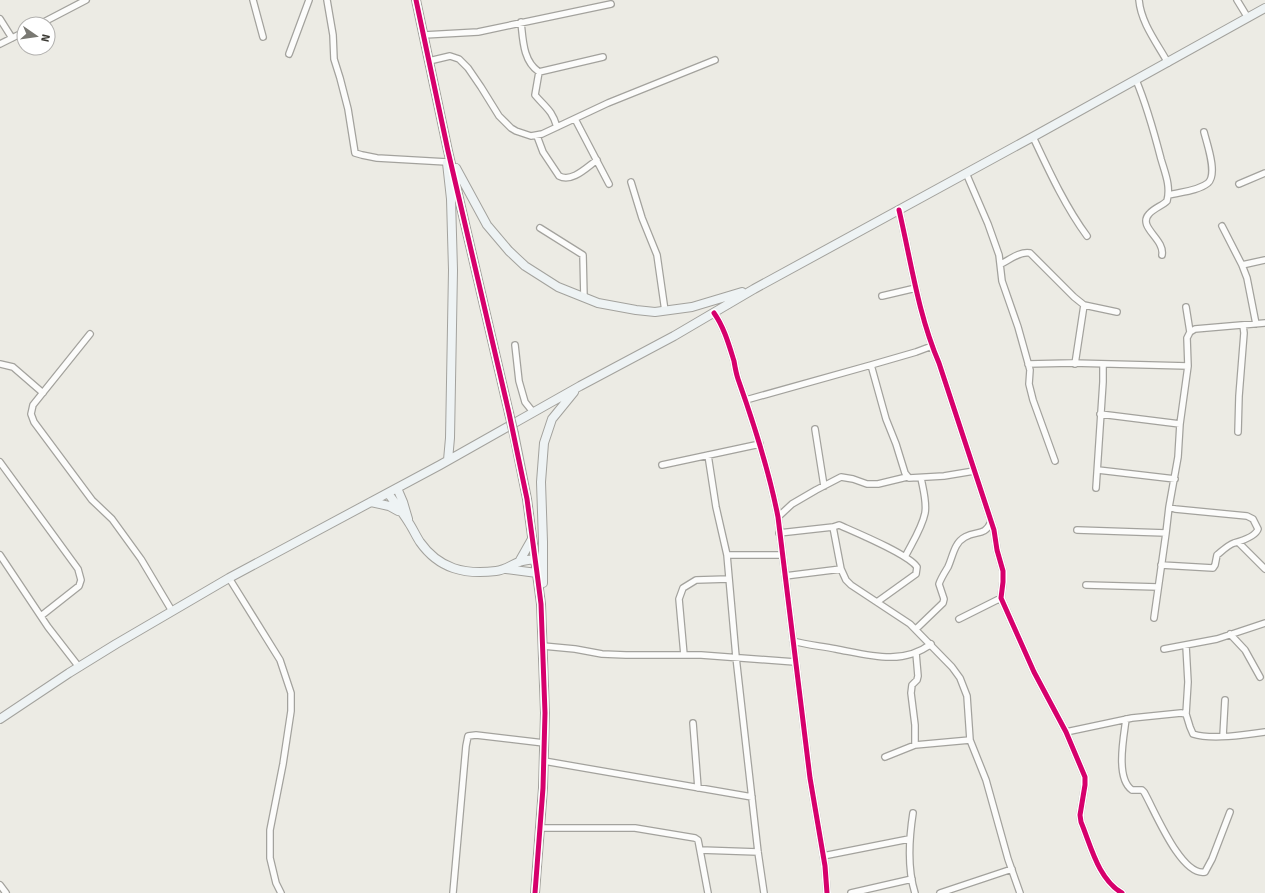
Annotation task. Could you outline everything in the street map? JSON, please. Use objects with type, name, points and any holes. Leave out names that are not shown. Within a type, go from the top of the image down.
[{"type":"main road","points":[[416,0],[448,151],[510,413],[527,499],[534,559],[537,572],[541,604],[545,713],[541,828],[535,893]]},
{"type":"main road","points":[[0,719],[79,667],[229,578],[448,460],[714,313],[754,289],[1168,63],[1265,8]]},
{"type":"main road","points":[[448,151],[447,162],[451,199],[453,270],[450,438],[448,460]]},
{"type":"main road","points":[[448,151],[487,225],[509,251],[525,266],[558,287],[584,298],[610,306],[655,312],[692,307],[754,289]]},
{"type":"main road","points":[[541,604],[543,561],[541,482],[544,443],[552,419],[580,386]]},
{"type":"main road","points":[[397,488],[403,502],[408,522]]},
{"type":"main road","points":[[388,493],[420,542],[438,561],[452,568],[466,571],[481,572],[505,569],[537,572]]},
{"type":"main road","points":[[371,502],[389,506],[400,512]]},
{"type":"main road","points":[[519,562],[532,538]]},
{"type":"main road","points":[[505,569],[519,562],[534,559]]},
{"type":"street","points":[[55,16],[86,0]]},
{"type":"street","points":[[253,0],[263,37]]},
{"type":"street","points":[[289,54],[309,0]]},
{"type":"street","points":[[327,0],[333,36],[334,59],[348,109],[355,153],[362,156],[377,158],[447,162]]},
{"type":"street","points":[[1139,0],[1139,6],[1146,24],[1168,63]]},
{"type":"street","points":[[1237,0],[1248,18]]},
{"type":"street","points":[[424,35],[478,32],[611,4]]},
{"type":"street","points":[[0,19],[12,38]]},
{"type":"street","points":[[521,22],[525,52],[539,72]]},
{"type":"street","points":[[0,44],[16,36]]},
{"type":"street","points":[[429,61],[450,56],[460,59],[468,68],[499,116],[516,131],[531,136],[537,136],[615,100],[715,60]]},
{"type":"street","points":[[539,72],[603,58]]},
{"type":"street","points":[[539,72],[535,95],[550,110],[557,127]]},
{"type":"street","points":[[1136,80],[1155,133],[1169,185],[1169,195],[1167,201],[1151,212],[1145,221],[1149,230],[1161,245],[1163,251],[1162,255]]},
{"type":"street","points":[[575,119],[610,184]]},
{"type":"street","points":[[1169,195],[1197,188],[1208,183],[1211,177],[1212,168],[1204,132]]},
{"type":"street","points":[[537,136],[543,152],[559,176],[563,178],[567,179],[572,177],[597,160]]},
{"type":"street","points":[[1033,137],[1059,190],[1077,222],[1087,236]]},
{"type":"street","points":[[966,173],[997,247],[1001,264],[1002,281],[1030,370],[1029,384],[1033,400],[1055,461]]},
{"type":"street","points":[[1239,184],[1265,173]]},
{"type":"street","points":[[631,182],[642,218],[657,255],[665,310]]},
{"type":"street","points":[[899,210],[916,288],[932,346],[939,363],[991,522],[1003,571],[1004,582],[1001,598],[1034,672],[1066,732],[1085,777],[1080,815],[1081,822],[1098,866],[1112,885],[1122,893]]},
{"type":"street","points":[[1222,226],[1242,265],[1250,290],[1256,324]]},
{"type":"street","points":[[540,228],[583,255],[584,298]]},
{"type":"street","points":[[1001,264],[1020,254],[1026,252],[1030,253],[1084,305],[1117,312]]},
{"type":"street","points":[[1242,265],[1265,260]]},
{"type":"street","points":[[882,296],[916,288]]},
{"type":"street","points":[[1075,364],[1084,305]]},
{"type":"street","points":[[1186,306],[1190,332]]},
{"type":"street","points":[[714,313],[720,321],[734,360],[756,436],[760,444],[771,480],[778,517],[784,576],[810,778],[823,856],[827,893]]},
{"type":"street","points":[[1154,618],[1169,507],[1178,457],[1180,424],[1188,366],[1187,338],[1190,332],[1195,329],[1265,323]]},
{"type":"street","points":[[1238,432],[1239,396],[1244,334],[1243,325]]},
{"type":"street","points":[[90,334],[33,405],[31,414],[34,422],[92,500],[112,519],[141,559],[172,611]]},
{"type":"street","points":[[515,345],[519,381],[525,402],[533,412]]},
{"type":"street","points":[[746,400],[916,352],[932,346]]},
{"type":"street","points":[[0,364],[13,368],[43,393]]},
{"type":"street","points":[[1028,364],[1188,366]]},
{"type":"street","points":[[1096,488],[1103,364]]},
{"type":"street","points":[[870,365],[884,413],[896,444],[906,477]]},
{"type":"street","points":[[1100,414],[1180,424]]},
{"type":"street","points":[[815,429],[824,486]]},
{"type":"street","points":[[662,465],[760,444]]},
{"type":"street","points":[[708,455],[716,507],[727,555],[736,657],[764,893]]},
{"type":"street","points":[[0,462],[78,569],[81,580],[79,586],[41,616]]},
{"type":"street","points":[[778,517],[792,504],[841,477],[867,484],[878,484],[906,477],[921,478],[944,476],[974,470]]},
{"type":"street","points":[[1098,470],[1175,479]]},
{"type":"street","points":[[905,557],[921,525],[925,512],[921,478]]},
{"type":"street","points":[[1161,565],[1212,568],[1215,565],[1217,555],[1233,544],[1239,543],[1257,532],[1258,528],[1253,519],[1247,516],[1175,509],[1169,507]]},
{"type":"street","points":[[916,629],[943,603],[944,599],[939,584],[957,545],[964,537],[981,533],[988,529],[991,522]]},
{"type":"street","points":[[779,533],[840,525],[914,562],[917,567],[916,574],[877,602]]},
{"type":"street","points":[[833,527],[841,569],[846,580],[851,585],[901,617],[916,629],[952,667],[964,688],[967,696],[970,740],[986,780],[1020,893]]},
{"type":"street","points":[[1077,530],[1166,533]]},
{"type":"street","points":[[1239,543],[1265,570]]},
{"type":"street","points":[[0,555],[41,616],[79,667]]},
{"type":"street","points":[[727,555],[782,555]]},
{"type":"street","points":[[784,576],[841,569]]},
{"type":"street","points":[[229,578],[280,660],[291,693],[284,764],[270,830],[270,858],[276,883],[281,893]]},
{"type":"street","points":[[684,655],[679,604],[683,588],[696,580],[729,579]]},
{"type":"street","points":[[1086,585],[1158,587]]},
{"type":"street","points":[[959,619],[1001,598]]},
{"type":"street","points":[[1164,649],[1217,639],[1265,623]]},
{"type":"street","points":[[1230,634],[1245,650],[1260,677]]},
{"type":"street","points":[[793,642],[884,658],[909,656],[931,644]]},
{"type":"street","points":[[543,646],[575,649],[602,654],[736,657],[795,662]]},
{"type":"street","points":[[1186,646],[1188,682],[1186,714],[1193,734],[1201,736],[1223,736],[1265,732]]},
{"type":"street","points":[[915,745],[915,725],[911,693],[912,685],[917,680],[918,676],[916,653]]},
{"type":"street","points":[[1223,736],[1225,700]]},
{"type":"street","points":[[1066,732],[1126,719],[1166,714],[1186,714]]},
{"type":"street","points":[[1126,719],[1121,753],[1122,769],[1126,783],[1132,790],[1142,790],[1144,792],[1176,851],[1194,870],[1201,873],[1205,872],[1212,859],[1230,812]]},
{"type":"street","points":[[693,723],[698,788]]},
{"type":"street","points":[[453,893],[468,736],[476,735],[544,744]]},
{"type":"street","points":[[885,757],[915,745],[970,740]]},
{"type":"street","points":[[544,761],[752,797]]},
{"type":"street","points":[[912,813],[909,839],[912,879],[915,893]]},
{"type":"street","points":[[541,828],[635,828],[695,838],[698,840],[708,893]]},
{"type":"street","points":[[823,856],[909,839]]},
{"type":"street","points":[[700,850],[758,852]]},
{"type":"street","points":[[940,893],[1012,869]]},
{"type":"street","points":[[851,893],[912,879]]},
{"type":"street","points":[[0,885],[6,893]]},
{"type":"cycle path","points":[[416,0],[448,151],[509,413],[527,499],[537,573],[541,604],[545,713],[543,788],[535,893]]},
{"type":"cycle path","points":[[899,210],[920,307],[994,530],[997,550],[1003,571],[1001,598],[1034,672],[1066,732],[1085,777],[1080,815],[1081,822],[1096,861],[1107,879],[1122,893]]},
{"type":"cycle path","points":[[714,313],[718,318],[734,361],[737,377],[766,465],[778,517],[810,778],[825,866],[827,893]]}]
